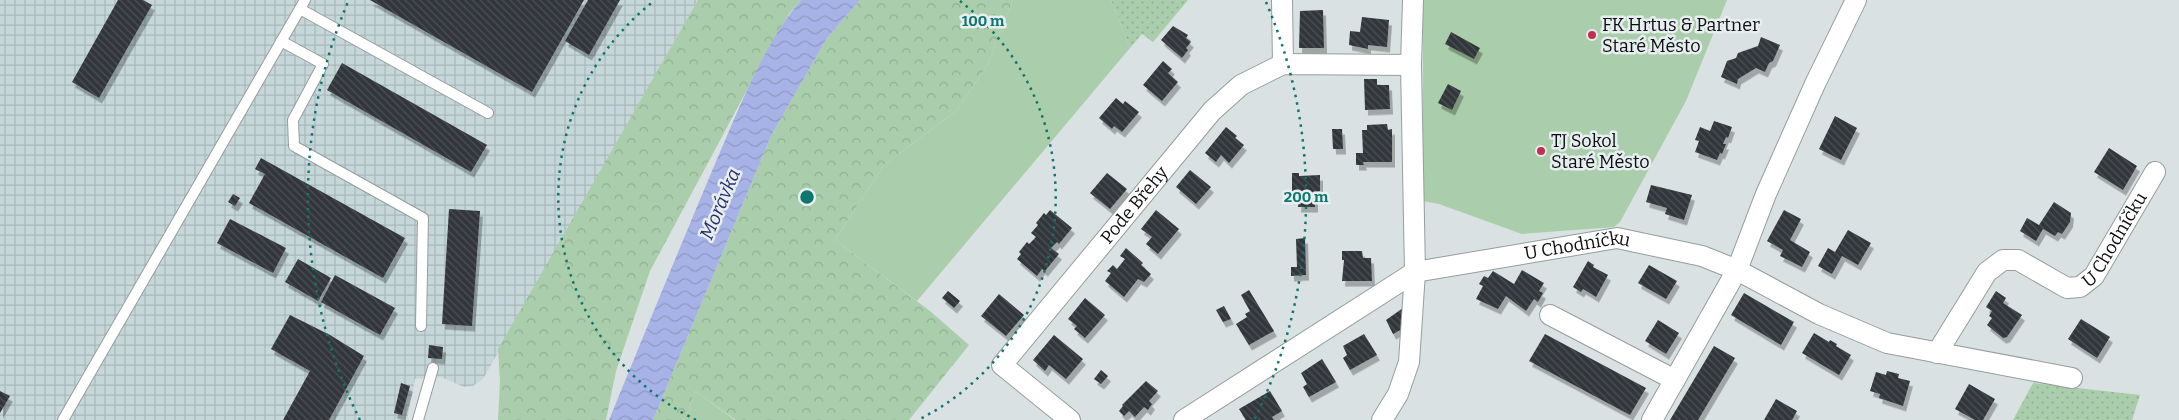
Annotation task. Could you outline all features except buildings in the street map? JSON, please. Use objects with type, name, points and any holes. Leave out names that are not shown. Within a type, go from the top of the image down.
[{"type":"street","points":[[1282,0],[1283,64]]},
{"type":"street","points":[[1382,420],[1398,394],[1409,362],[1415,272],[1411,65],[1413,0]]},
{"type":"street","points":[[1652,420],[1737,270],[1774,177],[1815,84],[1856,0]]},
{"type":"street","name":"Pode Břehy","points":[[1070,420],[1002,365],[1212,111],[1241,85],[1283,64],[1411,65]]},
{"type":"street","name":"U Chodníčku","points":[[1937,353],[1987,272],[2003,260],[2018,260],[2066,288],[2080,287],[2094,276],[2155,172]]},
{"type":"street","name":"U Chodníčku","points":[[1415,272],[1617,238],[1702,256],[1737,270],[1819,314],[1887,343],[2072,378]]},
{"type":"street","points":[[1184,420],[1415,272]]},
{"type":"street","points":[[1550,314],[1675,380]]},
{"type":"lane","points":[[63,420],[303,5],[488,113]]},
{"type":"lane","points":[[281,41],[323,64],[293,120],[294,146],[423,218],[421,326]]},
{"type":"lane","points":[[418,420],[433,368]]},
{"type":"shaded area","points":[[0,0],[698,0],[483,379],[473,386],[464,387],[441,377],[415,379],[407,420],[0,420]]},
{"type":"green space","points":[[698,0],[801,0],[789,14],[755,75],[650,271],[616,371],[606,420],[498,420],[500,381],[498,349]]},
{"type":"green space","points":[[860,0],[1013,0],[987,66],[956,111],[884,165],[835,240],[930,311],[969,345],[909,420],[736,420],[695,391],[685,420],[653,420],[771,136],[827,38]]},
{"type":"green space","points":[[1013,0],[1111,0],[1130,48],[917,301],[835,240],[884,165],[956,111],[987,66]]},
{"type":"green space","points":[[1111,0],[1188,0],[1153,42],[1142,34],[1130,48]]},
{"type":"green space","name":"TJ Sokol Staré Město","points":[[1423,0],[1727,0],[1686,101],[1620,222],[1614,227],[1522,234],[1439,204],[1423,201]]},
{"type":"green space","points":[[2033,383],[2140,395],[2132,420],[2013,420]]},
{"type":"green space","points":[[695,391],[735,420],[685,420]]},
{"type":"water","name":"Morávka","points":[[801,0],[860,0],[827,38],[771,136],[653,420],[609,420],[740,105],[774,38]]},
{"type":"place","name":"FK Hrtus & Partner Staré Město","points":[[1592,35]]},
{"type":"place","name":"TJ Sokol Staré Město","points":[[1541,151]]}]
